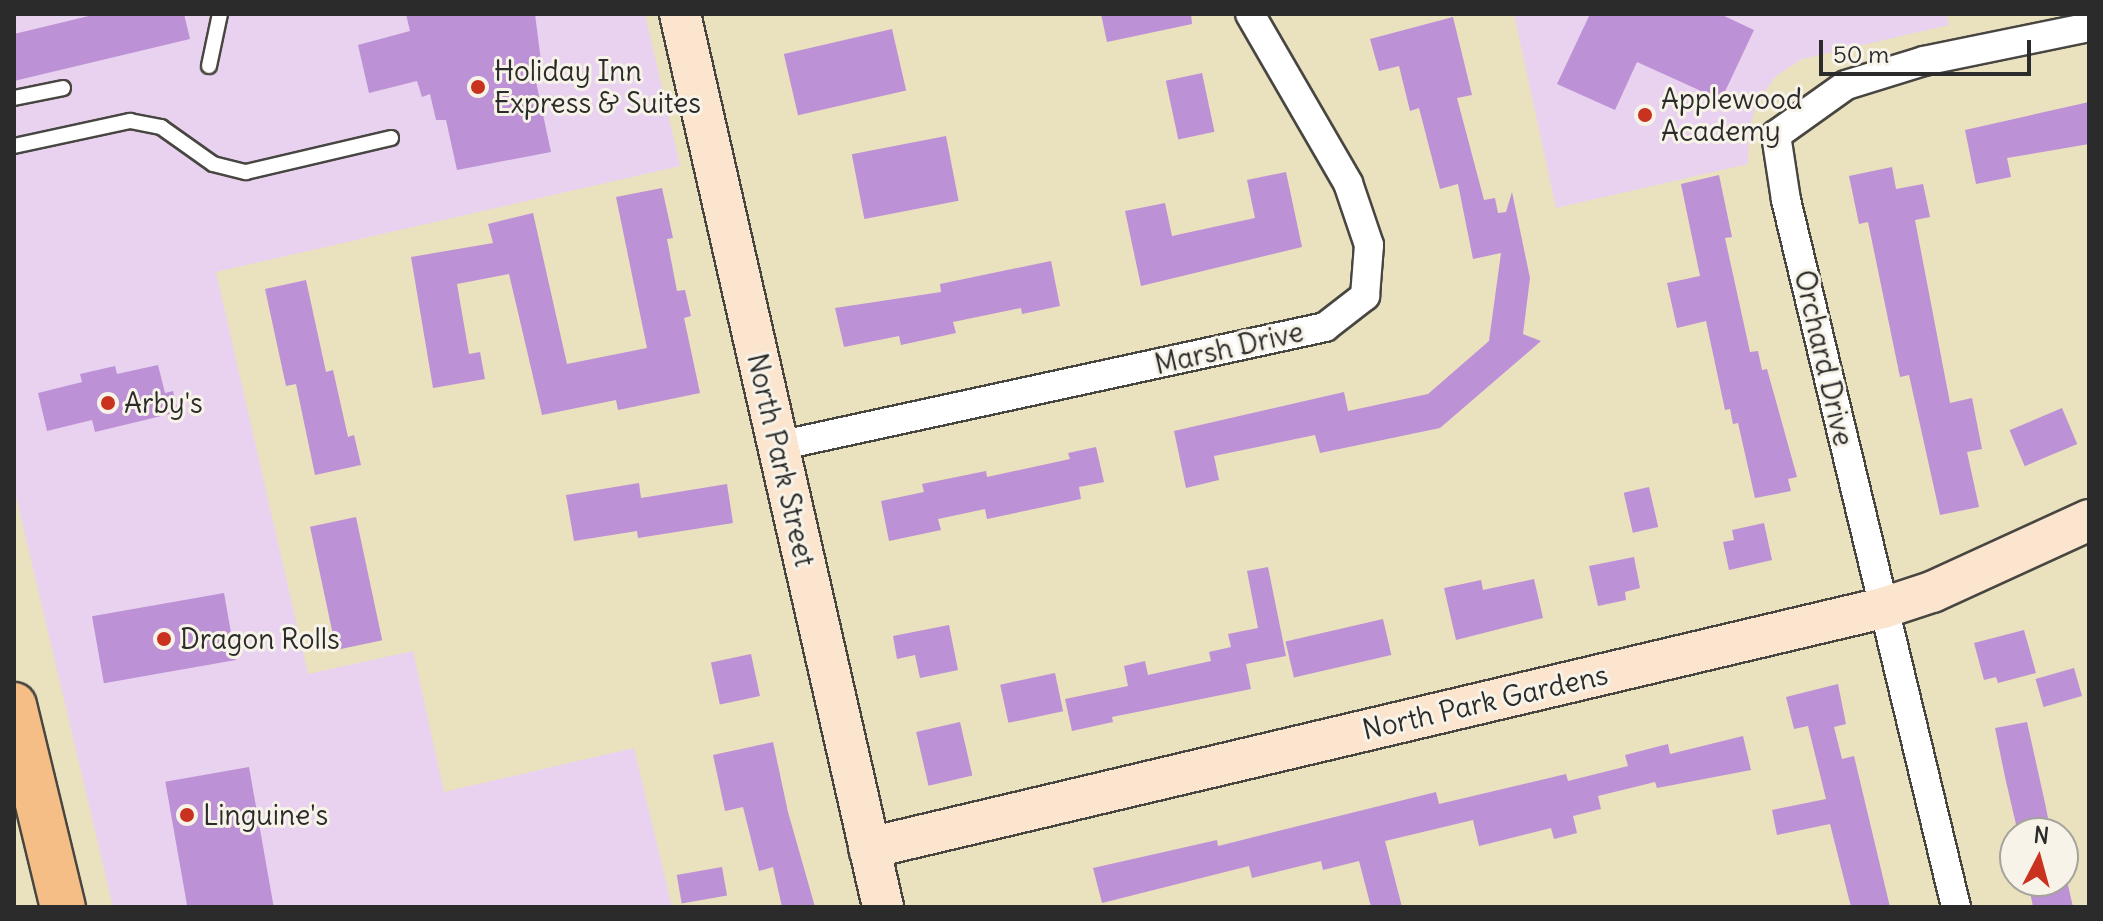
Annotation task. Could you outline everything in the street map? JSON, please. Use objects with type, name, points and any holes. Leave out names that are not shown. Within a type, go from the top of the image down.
[{"type":"main road","points":[[14,705],[63,907]]},
{"type":"street","name":"North Park Street","points":[[680,14],[883,907]]},
{"type":"street","name":"Marsh Drive","points":[[778,446],[1325,327],[1365,296],[1369,245],[1348,183],[1250,14]]},
{"type":"street","name":"Orchard Drive","points":[[1956,907],[1786,200],[1776,135],[1846,85],[1924,61],[2089,27]]},
{"type":"street","name":"North Park Gardens","points":[[869,848],[1883,608],[1932,592],[2089,520]]},
{"type":"lane","points":[[209,66],[220,14]]},
{"type":"lane","points":[[14,98],[63,88]]},
{"type":"lane","points":[[14,146],[130,121],[161,127],[213,164],[246,172],[391,138]]},
{"type":"shaded area","points":[[14,14],[645,14],[680,166],[216,272],[308,674],[413,651],[444,792],[634,748],[672,907],[113,907],[14,488]]},
{"type":"shaded area","name":"Applewood Academy","points":[[1514,14],[1946,14],[1949,25],[1802,59],[1776,76],[1758,101],[1749,129],[1748,164],[1556,208]]},
{"type":"building","points":[[97,14],[184,14],[190,39],[14,81],[14,34]]},
{"type":"building","name":"Holiday Inn Express & Suites","points":[[406,14],[535,14],[541,61],[532,63],[551,152],[457,170],[446,120],[436,120],[430,94],[422,97],[417,81],[369,93],[358,45],[410,31]]},
{"type":"building","points":[[1101,14],[1191,14],[1192,24],[1107,42]]},
{"type":"building","points":[[1590,14],[1720,14],[1754,30],[1721,100],[1637,62],[1615,110],[1557,84]]},
{"type":"building","points":[[1453,17],[1472,95],[1457,98],[1484,200],[1495,198],[1498,213],[1506,212],[1512,192],[1530,278],[1523,334],[1541,341],[1440,428],[1320,453],[1315,435],[1214,456],[1219,480],[1186,488],[1174,431],[1344,392],[1348,411],[1428,394],[1489,341],[1501,253],[1473,259],[1458,184],[1440,189],[1419,108],[1410,111],[1399,66],[1379,71],[1370,39]]},
{"type":"building","points":[[892,29],[906,90],[798,115],[784,54]]},
{"type":"building","points":[[1202,73],[1214,132],[1178,139],[1166,81]]},
{"type":"building","points":[[2089,102],[2089,144],[2007,158],[2011,177],[1976,184],[1965,130]]},
{"type":"building","points":[[946,136],[959,201],[864,219],[852,154]]},
{"type":"building","points":[[1892,167],[1896,189],[1923,184],[1930,217],[1915,220],[1950,403],[1972,398],[1982,449],[1967,452],[1979,507],[1940,515],[1909,375],[1900,377],[1868,222],[1859,224],[1849,176]]},
{"type":"building","points":[[1286,172],[1302,247],[1141,286],[1125,211],[1165,203],[1172,236],[1255,218],[1247,180]]},
{"type":"building","points":[[1719,175],[1732,237],[1725,238],[1750,352],[1758,351],[1762,370],[1767,369],[1797,477],[1788,479],[1791,491],[1755,498],[1738,423],[1733,424],[1730,409],[1725,410],[1706,321],[1677,328],[1667,283],[1700,276],[1681,184]]},
{"type":"building","points":[[662,188],[673,238],[667,239],[677,291],[685,290],[691,316],[684,318],[700,393],[618,410],[616,400],[542,415],[509,274],[457,284],[469,354],[480,352],[485,379],[433,388],[411,257],[493,243],[488,224],[533,213],[567,364],[647,348],[616,197]]},
{"type":"building","points":[[1051,261],[1060,306],[1022,314],[1021,308],[953,322],[956,333],[901,345],[899,336],[844,347],[835,308],[941,292],[940,284]]},
{"type":"building","points":[[306,280],[326,372],[333,370],[348,437],[354,435],[361,465],[315,475],[296,384],[286,386],[265,289]]},
{"type":"building","name":"Arby's","points":[[158,365],[165,393],[173,391],[178,412],[95,432],[92,420],[47,431],[38,393],[82,382],[80,374],[115,366],[117,374]]},
{"type":"building","points":[[2062,408],[2077,444],[2025,466],[2010,430]]},
{"type":"building","points":[[1096,447],[1104,482],[1079,487],[1081,499],[987,519],[985,509],[938,519],[941,530],[889,541],[881,501],[924,492],[922,484],[986,471],[987,477],[1070,459],[1068,453]]},
{"type":"building","points":[[639,483],[641,498],[727,484],[733,523],[638,538],[637,531],[574,541],[566,495]]},
{"type":"building","points":[[1649,487],[1658,527],[1633,533],[1624,493]]},
{"type":"building","points":[[356,517],[382,640],[336,650],[310,527]]},
{"type":"building","points":[[1764,523],[1772,560],[1729,570],[1723,542],[1734,540],[1732,530]]},
{"type":"building","points":[[1634,557],[1640,588],[1625,592],[1626,600],[1598,606],[1589,566]]},
{"type":"building","points":[[1268,567],[1286,656],[1246,664],[1251,689],[1112,717],[1113,722],[1072,731],[1065,699],[1128,686],[1124,666],[1145,661],[1148,675],[1211,661],[1209,652],[1231,647],[1228,634],[1258,628],[1247,571]]},
{"type":"building","points":[[1534,579],[1543,618],[1456,640],[1444,588],[1481,580],[1483,590]]},
{"type":"building","name":"Dragon Rolls","points":[[224,593],[236,660],[104,683],[92,616]]},
{"type":"building","points":[[1383,619],[1391,655],[1294,678],[1286,641]]},
{"type":"building","points":[[949,625],[958,670],[920,678],[915,655],[897,659],[893,636]]},
{"type":"building","points":[[2024,630],[2036,673],[1998,683],[1996,677],[1984,680],[1974,643]]},
{"type":"building","points":[[751,654],[760,696],[720,705],[711,663]]},
{"type":"building","points":[[2074,668],[2082,696],[2044,707],[2036,679]]},
{"type":"building","points":[[1055,673],[1063,711],[1008,723],[1000,685]]},
{"type":"building","points":[[1838,684],[1846,724],[1834,727],[1842,759],[1854,756],[1890,907],[1851,907],[1830,824],[1777,835],[1772,810],[1826,799],[1808,726],[1794,729],[1786,697]]},
{"type":"building","points":[[960,722],[972,776],[929,786],[916,732]]},
{"type":"building","points":[[2027,722],[2048,817],[2014,817],[1995,728]]},
{"type":"building","points":[[1743,736],[1751,770],[1657,788],[1655,782],[1598,796],[1601,809],[1573,816],[1577,833],[1554,839],[1551,828],[1479,846],[1473,820],[1385,841],[1402,907],[1371,907],[1359,861],[1323,870],[1321,861],[1252,878],[1249,866],[1102,903],[1093,868],[1217,840],[1218,846],[1436,792],[1439,804],[1566,774],[1568,781],[1628,766],[1625,755],[1668,744],[1670,754]]},
{"type":"building","points":[[773,742],[788,812],[815,907],[782,907],[773,867],[759,871],[743,807],[725,811],[713,755]]},
{"type":"building","points":[[249,767],[274,907],[187,907],[165,782]]},
{"type":"building","points":[[722,867],[727,896],[682,904],[677,875]]},
{"type":"building","points":[[2031,897],[2071,897],[2073,907],[2033,907]]},
{"type":"place","name":"Holiday Inn Express & Suites","points":[[478,87]]},
{"type":"place","name":"Applewood Academy","points":[[1645,115]]},
{"type":"place","name":"Arby's","points":[[108,403]]},
{"type":"place","name":"Dragon Rolls","points":[[164,639]]},
{"type":"place","name":"Linguine's","points":[[187,815]]}]
